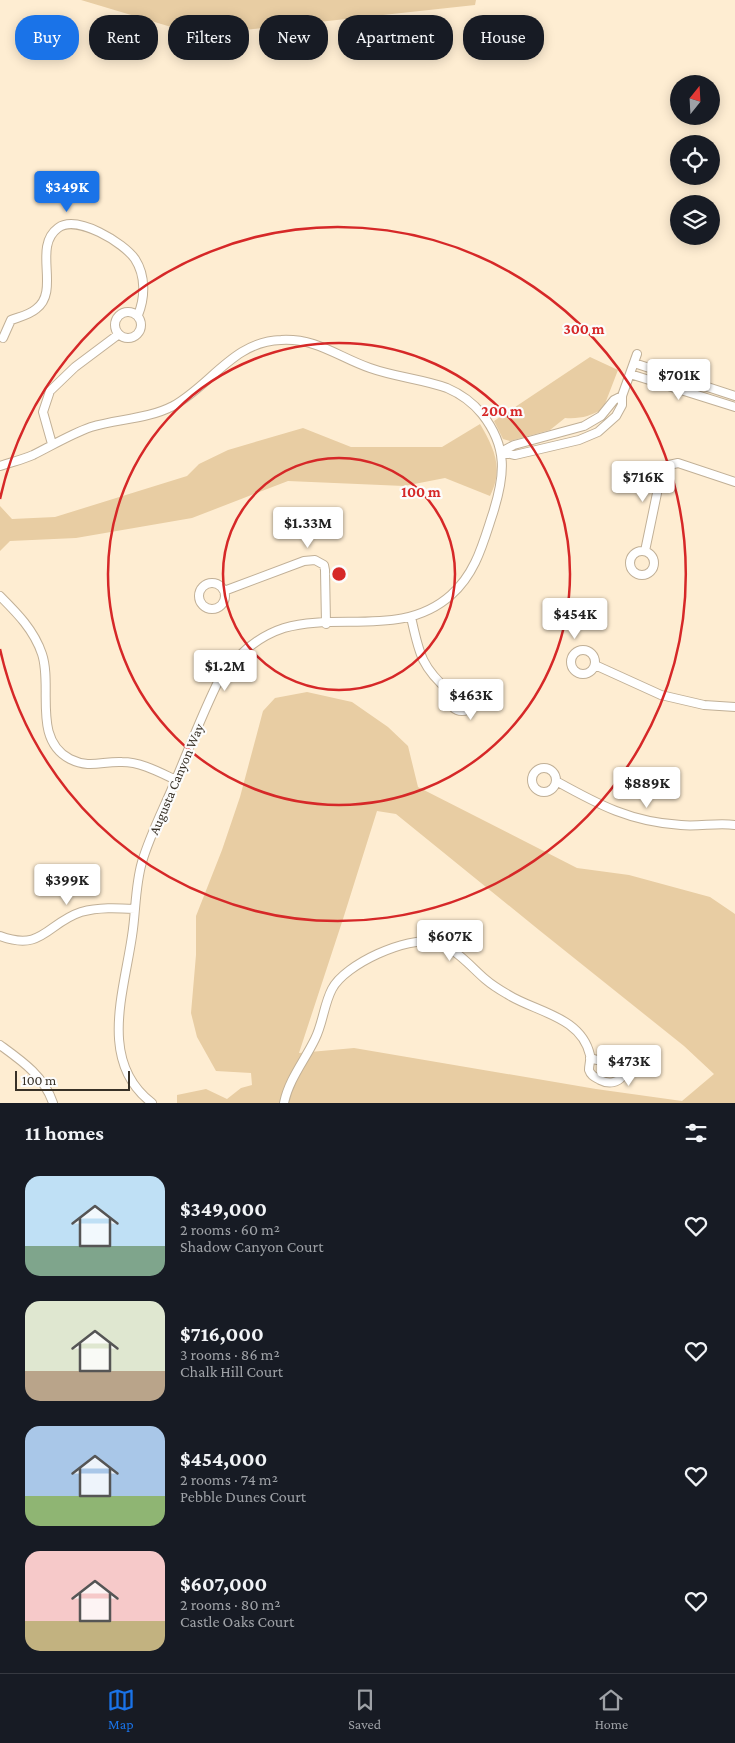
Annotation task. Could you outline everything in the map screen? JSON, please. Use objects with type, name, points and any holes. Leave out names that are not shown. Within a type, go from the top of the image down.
[{"type":"street","points":[[3,338],[11,320],[36,309],[44,299],[47,286],[45,270],[48,248],[53,234],[64,224],[82,226],[106,235],[116,241],[135,259],[140,268],[144,293],[138,315]]},
{"type":"street","points":[[126,311],[134,312],[138,315],[142,326],[138,334],[130,338],[122,337],[115,327],[115,322],[119,315],[126,311]]},
{"type":"street","points":[[52,444],[43,412],[50,390],[75,367],[119,334]]},
{"type":"street","points":[[0,466],[31,455],[93,427],[173,406],[198,389],[230,359],[242,351],[266,342],[287,340],[315,344],[370,368],[454,391],[471,402],[483,416],[496,436],[501,452]]},
{"type":"street","points":[[501,452],[515,455],[587,438],[608,425],[622,405],[622,396],[637,354]]},
{"type":"street","points":[[634,363],[735,396]]},
{"type":"street","points":[[630,374],[735,407]]},
{"type":"street","points":[[501,452],[514,445],[584,426],[602,416],[614,400],[622,396]]},
{"type":"street","name":"Augusta Canyon Way","points":[[152,1103],[139,1093],[128,1075],[121,1055],[118,1032],[119,1013],[135,909],[136,888],[142,861],[212,693],[219,680],[236,658],[254,643],[282,629],[302,625],[393,620],[411,617],[445,600],[471,572],[480,554],[500,492],[501,452]]},
{"type":"street","points":[[645,551],[659,480],[665,468],[673,463],[678,463],[735,482]]},
{"type":"street","points":[[224,591],[304,561],[321,562],[326,570],[326,624]]},
{"type":"street","points":[[0,596],[24,621],[39,646],[44,662],[48,732],[61,753],[86,765],[131,763],[176,780]]},
{"type":"street","points":[[411,617],[419,653],[423,662],[435,678],[450,692]]},
{"type":"street","points":[[594,665],[661,695],[704,705],[735,706]]},
{"type":"street","points":[[556,781],[601,806],[655,823],[735,825]]},
{"type":"street","points":[[0,936],[17,940],[38,939],[79,913],[104,908],[135,909]]},
{"type":"street","points":[[284,1103],[295,1074],[320,1029],[332,989],[344,973],[354,966],[401,945],[422,941],[447,946],[487,981],[508,995],[547,1011],[570,1026],[581,1037],[586,1046],[590,1058],[589,1070],[593,1076],[610,1084],[619,1081],[623,1077],[623,1064],[618,1061],[590,1058]]},
{"type":"street","points":[[0,1045],[34,1072],[46,1085],[53,1103]]},
{"type":"shaded area","points":[[81,0],[476,0],[475,5],[383,15],[338,15],[338,20],[328,21],[328,15],[259,15],[259,28],[249,29],[249,15],[168,15],[168,26],[158,23],[158,15],[131,15]]},
{"type":"shaded area","points":[[590,357],[618,370],[603,409],[594,414],[576,418],[565,418],[550,430],[510,441],[503,439],[494,421]]},
{"type":"shaded area","points":[[480,424],[496,458],[496,476],[490,496],[445,478],[404,486],[288,481],[192,518],[76,538],[10,541],[0,551],[0,506],[12,519],[55,517],[187,476],[199,464],[228,450],[303,428],[351,447],[442,447]]},
{"type":"shaded area","points":[[307,692],[352,702],[388,727],[408,746],[418,787],[577,868],[629,875],[710,897],[735,914],[735,1103],[177,1103],[177,1095],[206,1089],[227,1099],[241,1088],[252,1085],[251,1073],[216,1071],[197,1037],[191,1013],[196,955],[196,916],[240,797],[263,711],[275,698]],"holes":[[[377,811],[396,814],[684,1046],[714,1074],[682,1101],[596,1089],[354,1048],[299,1053]]]}]
